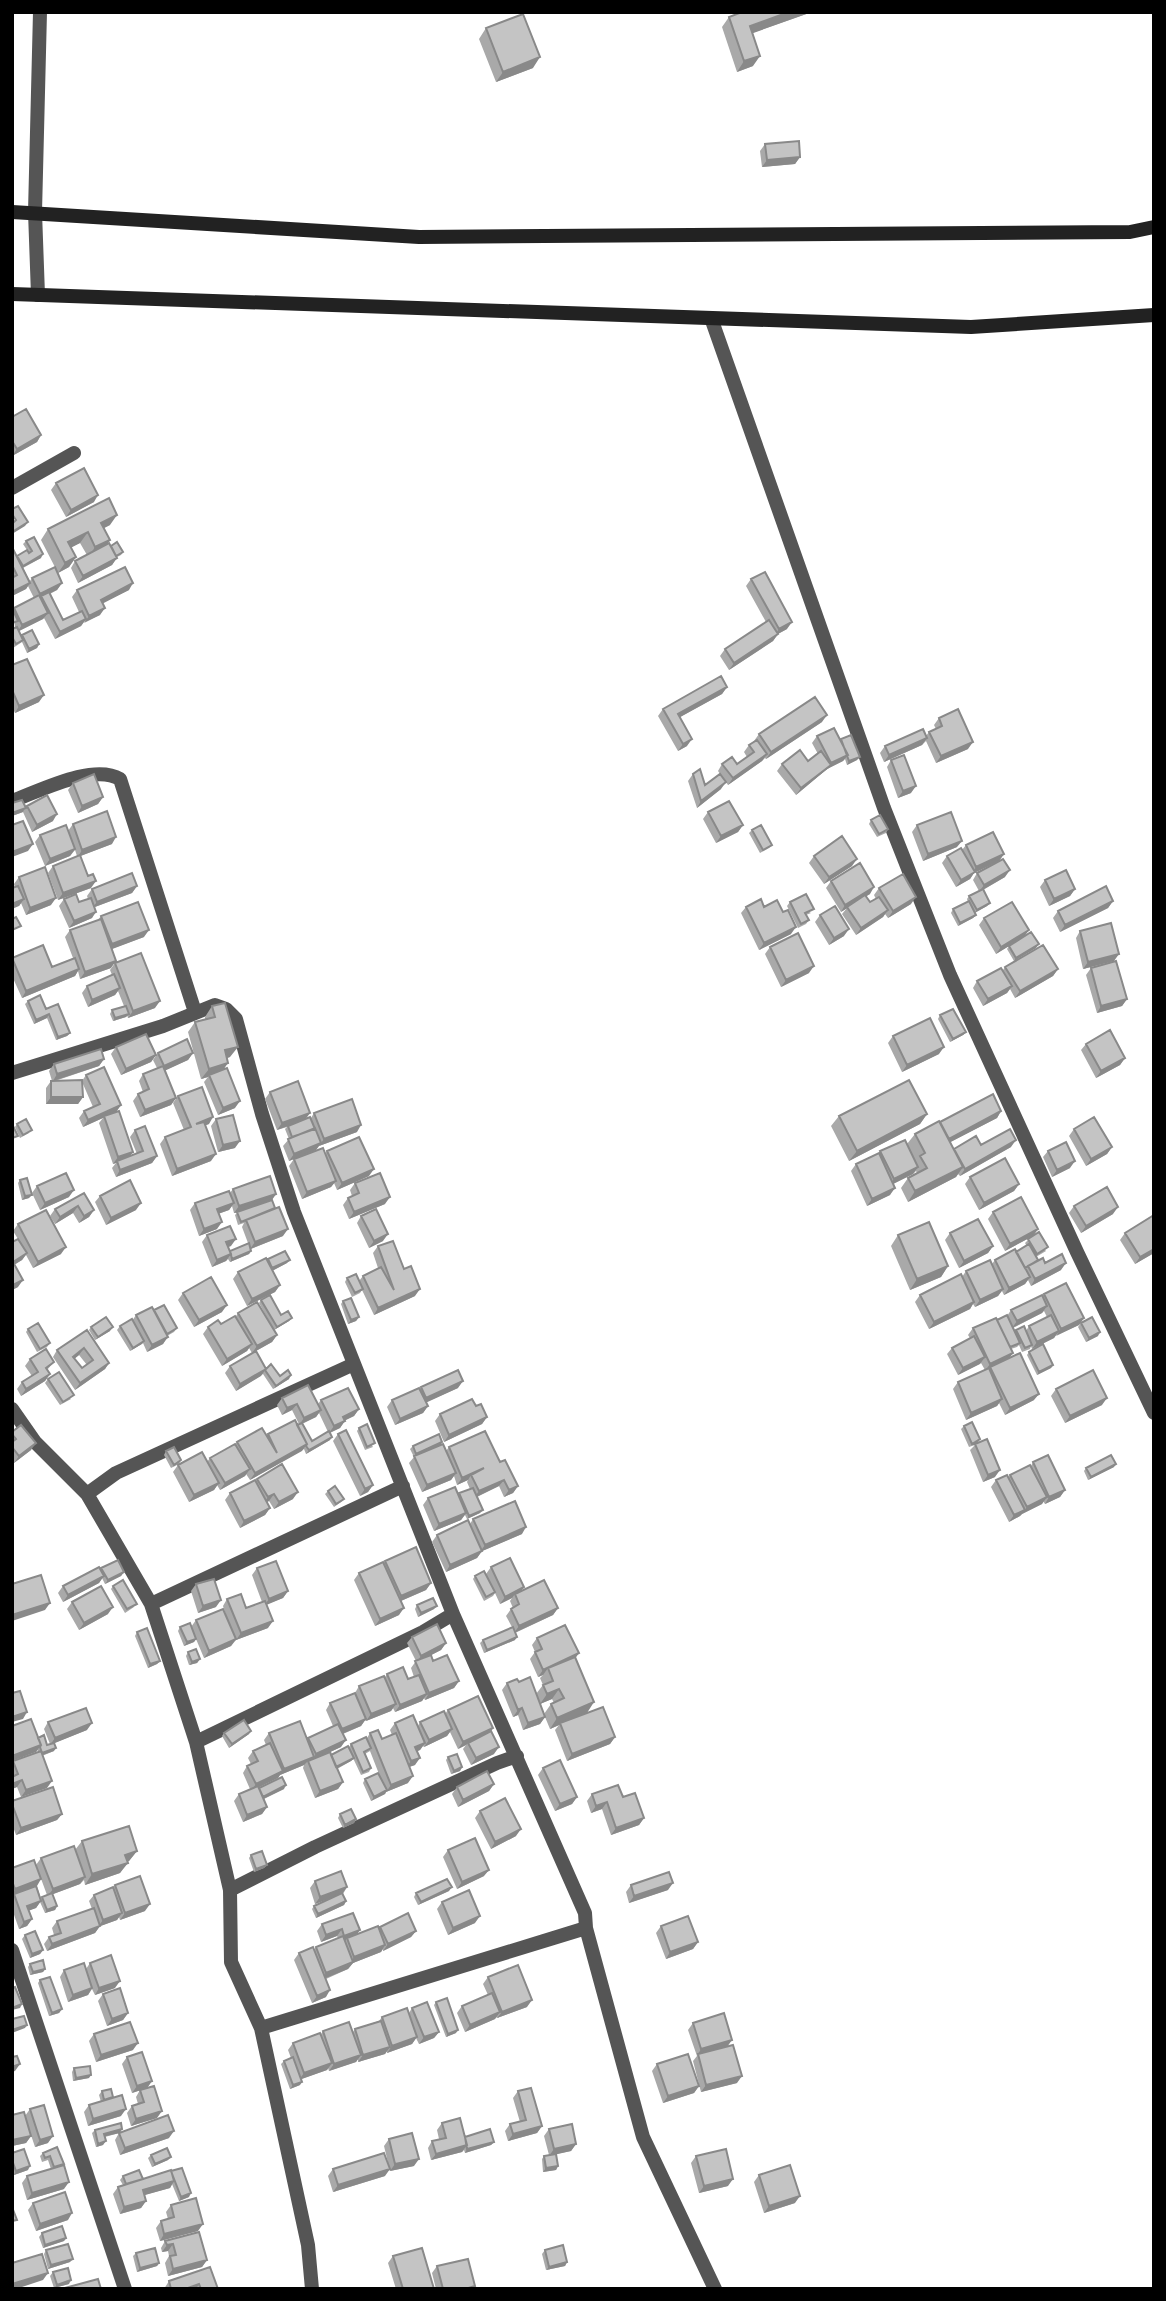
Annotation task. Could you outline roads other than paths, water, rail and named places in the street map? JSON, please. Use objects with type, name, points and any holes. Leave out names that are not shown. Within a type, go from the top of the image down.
[{"type":"main road","points":[[12,212],[419,237],[1130,232],[1154,227]]},
{"type":"main road","points":[[12,294],[971,327],[1154,316]]},
{"type":"street","points":[[38,295],[35,212],[40,12]]},
{"type":"street","points":[[711,318],[884,808],[950,975],[1154,1412]]},
{"type":"street","points":[[12,488],[74,453]]},
{"type":"street","points":[[12,801],[85,774],[112,774],[120,779],[195,1012]]},
{"type":"street","points":[[12,1073],[163,1026],[215,1005],[236,1018],[262,1114],[294,1212],[453,1614],[585,1913],[586,1928],[643,2137],[715,2289]]},
{"type":"street","points":[[87,1494],[116,1473],[354,1364]]},
{"type":"street","points":[[12,1409],[35,1442],[87,1494],[151,1604],[196,1742],[230,1890],[231,1962],[261,2028],[307,2245],[312,2289]]},
{"type":"street","points":[[151,1604],[403,1486]]},
{"type":"street","points":[[196,1742],[423,1632],[453,1614]]},
{"type":"street","points":[[230,1890],[314,1847],[496,1763],[517,1756]]},
{"type":"street","points":[[261,2028],[586,1928]]},
{"type":"street","points":[[12,1950],[125,2289]]}]
